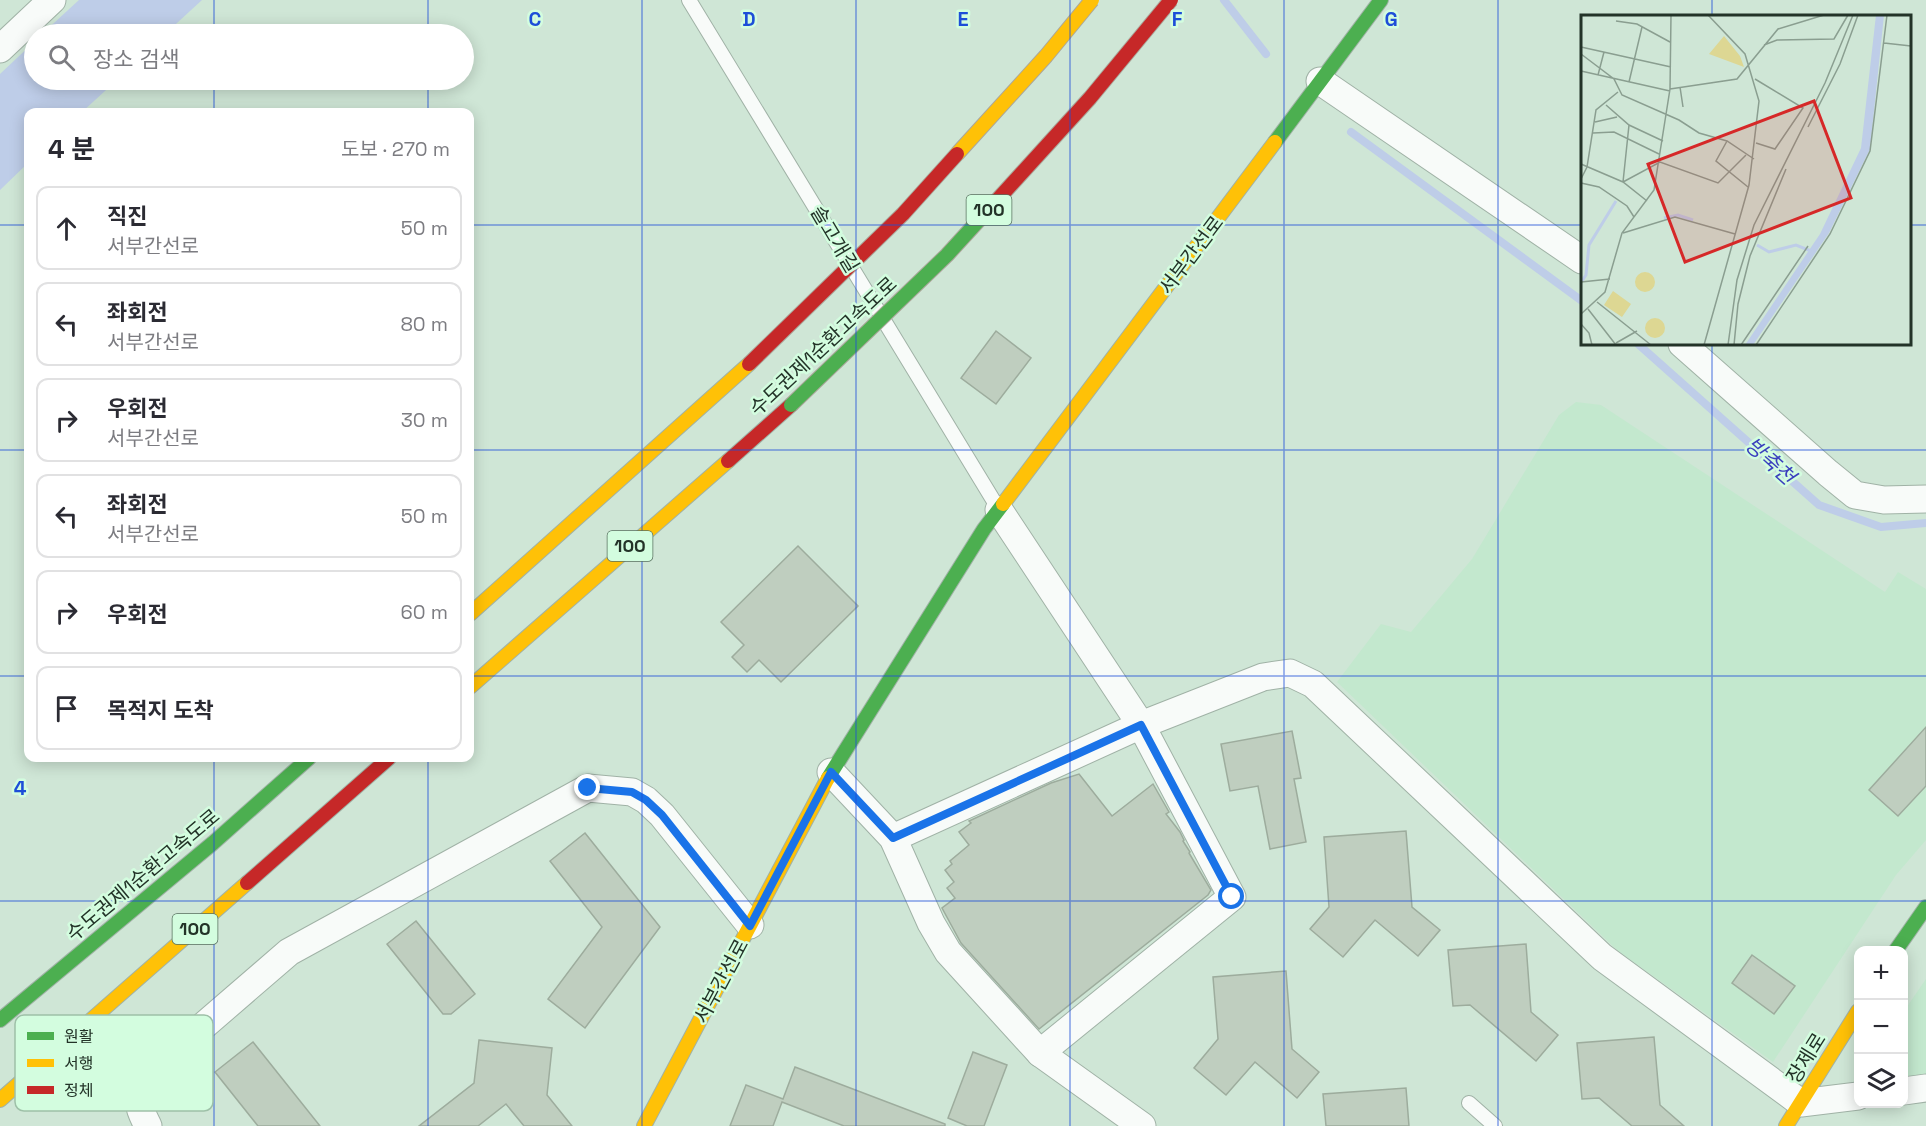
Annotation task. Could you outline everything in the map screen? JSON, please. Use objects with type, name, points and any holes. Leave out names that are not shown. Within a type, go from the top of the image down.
[{"type":"main road","name":"수도권제1순환고속도로","points":[[474,610],[749,364],[903,214],[1046,56],[1092,0]]},
{"type":"main road","name":"수도권제1순환고속도로","points":[[474,683],[791,405],[948,255],[1090,98],[1171,0]]},
{"type":"main road","name":"서부간선로","points":[[644,1126],[831,772],[984,530],[1381,0]]},
{"type":"main road","name":"수도권제1순환고속도로","points":[[0,1020],[213,843],[304,762]]},
{"type":"main road","name":"100","points":[[97,1015],[384,762]]},
{"type":"main road","points":[[1899,946],[1926,907]]},
{"type":"main road","name":"장제로","points":[[1786,1126],[1854,1017]]},
{"type":"main road","name":"100","points":[[0,1100],[15,1087]]},
{"type":"street","points":[[27,24],[52,0]]},
{"type":"street","points":[[0,49],[24,26]]},
{"type":"street","points":[[1320,81],[1581,259]]},
{"type":"street","points":[[1683,345],[1855,495],[1884,500],[1926,499]]},
{"type":"street","points":[[999,510],[1141,725],[1232,897],[1040,1053]]},
{"type":"street","points":[[893,838],[1141,725],[1263,677],[1290,673],[1313,684],[1602,957],[1801,1103],[1854,1096]]},
{"type":"street","points":[[831,772],[893,838],[931,923],[948,952],[1040,1053],[1142,1126]]},
{"type":"street","points":[[213,1018],[289,952],[588,788],[632,792],[646,800],[662,815],[750,926]]},
{"type":"street","points":[[1908,1090],[1926,1088]]},
{"type":"street","points":[[140,1111],[148,1126]]},
{"type":"lane","name":"솔고개길","points":[[689,0],[999,510]]},
{"type":"lane","points":[[1469,1103],[1495,1126]]},
{"type":"shaded area","points":[[1576,402],[1601,405],[1885,592],[1898,572],[1926,589],[1926,840],[1896,875],[1773,1062],[1617,950],[1337,682],[1381,624],[1411,632],[1472,559],[1559,415]]},
{"type":"shaded area","points":[[1926,979],[1926,1076],[1908,1078],[1908,1054],[1908,1005]]},
{"type":"water","points":[[79,0],[202,0],[176,24],[53,24]]},
{"type":"water","points":[[24,51],[24,90],[106,90],[86,108],[24,108],[24,167],[0,190],[0,74]]},
{"type":"building","points":[[996,331],[1031,358],[996,404],[961,378]]},
{"type":"building","points":[[798,546],[858,606],[781,682],[759,660],[747,672],[732,657],[744,645],[721,622]]},
{"type":"building","points":[[1926,727],[1926,786],[1898,816],[1869,790]]},
{"type":"building","points":[[1292,731],[1301,778],[1294,779],[1306,842],[1270,849],[1258,786],[1230,791],[1221,744]]},
{"type":"building","points":[[1079,774],[1112,816],[1153,784],[1169,812],[1166,814],[1180,832],[1189,853],[1211,890],[1208,895],[1039,1029],[961,943],[942,908],[955,898],[947,888],[954,882],[945,870],[952,864],[950,861],[969,845],[959,832],[971,823],[969,821],[1051,783]]},
{"type":"building","points":[[1406,831],[1412,907],[1440,930],[1418,956],[1375,920],[1343,957],[1310,929],[1329,907],[1324,837]]},
{"type":"building","points":[[585,833],[660,927],[585,1028],[548,999],[602,927],[550,861]]},
{"type":"building","points":[[416,921],[475,994],[451,1014],[443,1014],[387,944]]},
{"type":"building","points":[[1526,944],[1531,1012],[1558,1035],[1536,1061],[1470,1005],[1453,1006],[1448,950]]},
{"type":"building","points":[[1752,955],[1795,986],[1774,1014],[1732,983]]},
{"type":"building","points":[[1286,971],[1292,1049],[1319,1072],[1297,1098],[1255,1062],[1226,1095],[1194,1068],[1218,1039],[1213,977]]},
{"type":"building","points":[[1654,1037],[1660,1105],[1684,1126],[1632,1126],[1599,1098],[1582,1099],[1577,1043]]},
{"type":"building","points":[[479,1040],[552,1048],[547,1095],[572,1126],[524,1126],[506,1104],[478,1126],[419,1126],[474,1083]]},
{"type":"building","points":[[253,1042],[320,1126],[258,1126],[215,1072]]},
{"type":"building","points":[[973,1052],[1007,1065],[984,1126],[967,1126],[948,1118]]},
{"type":"building","points":[[795,1067],[945,1124],[945,1126],[844,1126],[782,1102],[773,1126],[730,1126],[746,1085],[783,1099]]},
{"type":"building","points":[[1406,1088],[1409,1126],[1326,1126],[1323,1094]]},
{"type":"waterway","name":"방축천","points":[[1224,0],[1266,54]]},
{"type":"waterway","name":"방축천","points":[[1351,132],[1581,300]]},
{"type":"waterway","name":"방축천","points":[[1639,345],[1819,505],[1881,527],[1926,523]]},
{"type":"traffic: fast","points":[[1275,142],[1381,0]]},
{"type":"traffic: fast","points":[[791,405],[947,255],[990,208]]},
{"type":"traffic: fast","points":[[828,778],[984,529],[1003,504]]},
{"type":"traffic: fast","points":[[0,1020],[213,843],[304,762]]},
{"type":"traffic: fast","points":[[1899,946],[1926,907]]},
{"type":"traffic: slow","points":[[957,154],[1046,56],[1092,0]]},
{"type":"traffic: slow","points":[[1003,504],[1275,142]]},
{"type":"traffic: slow","points":[[474,610],[749,364]]},
{"type":"traffic: slow","points":[[474,683],[728,461]]},
{"type":"traffic: slow","points":[[644,1126],[828,778]]},
{"type":"traffic: slow","points":[[97,1015],[247,883]]},
{"type":"traffic: slow","points":[[1786,1126],[1854,1017]]},
{"type":"traffic: slow","points":[[0,1100],[15,1087]]},
{"type":"traffic: jam","points":[[990,208],[1090,98],[1171,0]]},
{"type":"traffic: jam","points":[[749,364],[903,214],[957,154]]},
{"type":"traffic: jam","points":[[728,461],[791,405]]},
{"type":"traffic: jam","points":[[247,883],[384,762]]},
{"type":"route","points":[[588,788],[632,792],[646,800],[662,815],[750,926],[831,772],[893,838],[1141,725],[1232,897]]}]
